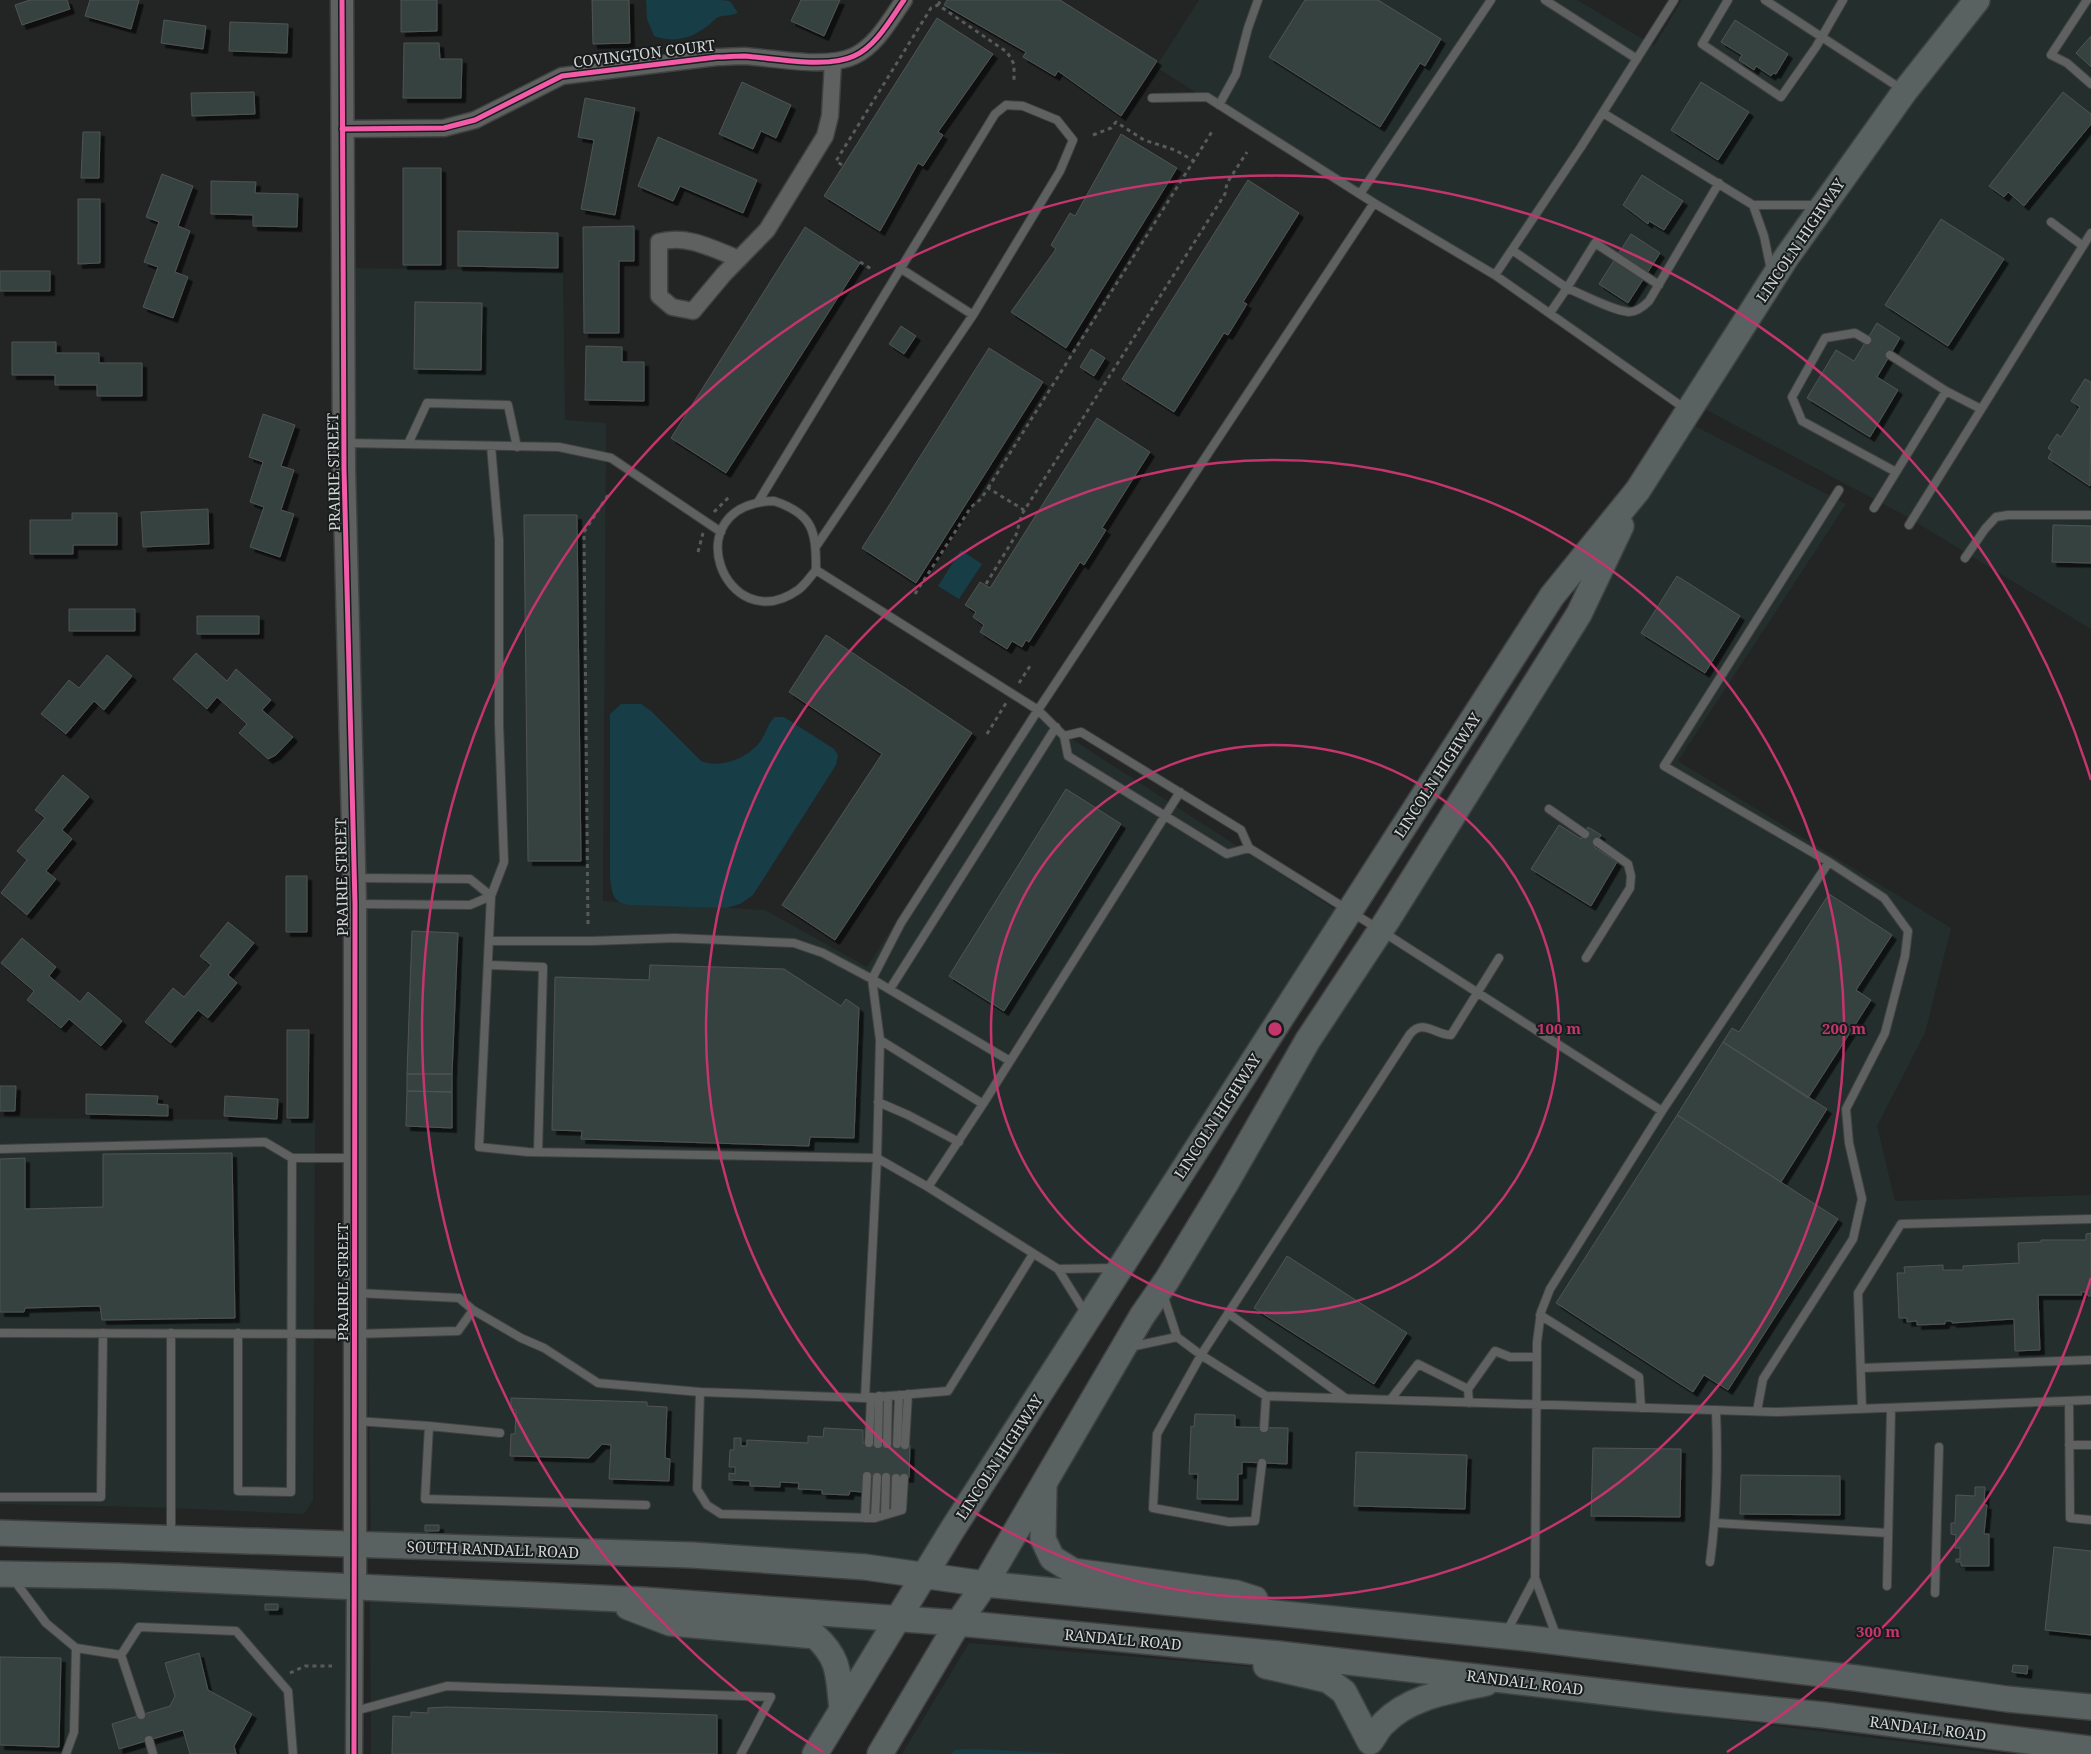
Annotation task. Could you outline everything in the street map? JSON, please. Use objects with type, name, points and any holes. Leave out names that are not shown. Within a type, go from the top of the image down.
[{"type":"main road","name":"LINCOLN HIGHWAY","points":[[815,1754],[923,1575],[1552,596],[1638,490],[1772,279],[1823,205],[1905,91],[1977,0]]},
{"type":"main road","name":"LINCOLN HIGHWAY","points":[[880,1754],[958,1623],[985,1584],[1142,1316],[1226,1183],[1308,1040],[1380,930],[1579,614],[1638,490]]},
{"type":"main road","points":[[1044,1483],[1043,1539],[1052,1558],[1073,1571],[1236,1593],[1312,1618]]},
{"type":"main road","name":"SOUTH RANDALL ROAD","points":[[0,1533],[692,1555],[865,1567],[985,1584]]},
{"type":"main road","points":[[5,1574],[118,1576],[605,1598],[958,1623]]},
{"type":"main road","points":[[985,1584],[1504,1636],[1856,1678],[2007,1699],[2091,1707]]},
{"type":"main road","points":[[605,1598],[670,1623],[815,1636],[828,1648],[836,1665],[842,1709]]},
{"type":"main road","name":"RANDALL ROAD","points":[[958,1623],[1505,1679],[1675,1700],[1824,1715],[2091,1749]]},
{"type":"main road","points":[[1176,1644],[1328,1680],[1344,1692],[1371,1745],[1383,1723],[1403,1708],[1429,1696],[1505,1679]]},
{"type":"street","name":"PRAIRIE STREET","points":[[342,0],[344,443],[355,904],[356,1587],[354,1754]]},
{"type":"street","name":"COVINGTON COURT","points":[[342,130],[444,128],[475,120],[562,76],[717,57],[742,56],[810,62],[833,62],[854,56],[869,45],[883,31],[904,0]]},
{"type":"street","points":[[739,259],[689,240],[672,238],[658,242],[659,296],[672,307],[692,311],[767,230],[825,136],[830,116],[833,62]]},
{"type":"lane","points":[[1219,105],[1236,74],[1248,28],[1258,0]]},
{"type":"lane","points":[[1360,194],[1491,0]]},
{"type":"lane","points":[[1545,0],[1637,59]]},
{"type":"lane","points":[[1495,275],[1603,112],[1674,0]]},
{"type":"lane","points":[[1728,0],[1702,44],[1781,97],[1822,37],[1843,0]]},
{"type":"lane","points":[[1765,0],[1905,91]]},
{"type":"lane","points":[[2087,0],[2051,55],[2067,63],[2091,84]]},
{"type":"lane","points":[[1152,98],[1208,97],[1374,203],[1495,275],[1688,411]]},
{"type":"lane","points":[[758,502],[995,114],[1006,105],[1023,106],[1057,120],[1073,140],[1060,171],[973,315],[816,545]]},
{"type":"lane","points":[[1603,112],[1753,205],[1823,205]]},
{"type":"lane","points":[[1512,250],[1567,288],[1612,307],[1630,312],[1640,309],[1649,302],[1719,184]]},
{"type":"lane","points":[[869,1443],[872,1397],[880,1040],[872,978],[901,923],[1038,710],[1374,203]]},
{"type":"lane","points":[[1753,205],[1764,236],[1772,279]]},
{"type":"lane","points":[[2051,222],[2084,246]]},
{"type":"lane","points":[[1909,525],[2091,234]]},
{"type":"lane","points":[[1550,313],[1595,243],[1659,285]]},
{"type":"lane","points":[[900,268],[973,315]]},
{"type":"lane","points":[[1867,340],[1855,333],[1825,338],[1792,397],[1802,421],[1896,472]]},
{"type":"lane","points":[[1890,355],[1981,410]]},
{"type":"lane","points":[[1874,508],[1946,390]]},
{"type":"lane","points":[[408,444],[426,403],[508,405],[517,447]]},
{"type":"lane","points":[[344,443],[559,447],[611,458],[721,532]]},
{"type":"lane","points":[[491,446],[499,540],[499,724],[504,862],[491,896],[479,1147],[538,1152],[877,1158],[928,1187],[1058,1269],[1088,1317]]},
{"type":"lane","points":[[1757,1412],[1764,1379],[1853,1239],[1862,1199],[1849,1143],[1846,1109],[1885,1033],[1905,956],[1908,931],[1884,898],[1829,862],[1664,766],[1839,490]]},
{"type":"lane","points":[[774,501],[790,506],[803,516],[812,529],[816,545],[816,570],[799,589],[785,598],[769,601],[752,599],[738,591],[726,579],[719,564],[718,548],[721,532],[730,518],[742,508],[758,502],[774,501]]},
{"type":"lane","points":[[1965,558],[1985,529],[1996,518],[2008,515],[2091,515]]},
{"type":"lane","points":[[816,570],[1038,710],[1064,736],[1068,756],[1227,854],[1249,848]]},
{"type":"lane","points":[[890,989],[1056,727]]},
{"type":"lane","points":[[1064,736],[1081,732],[1241,830],[1249,848],[1662,1111]]},
{"type":"lane","points":[[928,1187],[959,1142],[1180,792]]},
{"type":"lane","points":[[1549,809],[1585,834]]},
{"type":"lane","points":[[1586,958],[1630,888],[1632,876],[1628,864],[1597,842]]},
{"type":"lane","points":[[1559,1643],[1535,1578],[1537,1357],[1540,1315],[1550,1289],[1662,1111],[1829,862]]},
{"type":"lane","points":[[354,878],[470,880],[491,896]]},
{"type":"lane","points":[[355,904],[470,905],[491,896]]},
{"type":"lane","points":[[489,941],[592,941],[675,938],[794,943],[824,953],[872,978],[1010,1061]]},
{"type":"lane","points":[[1262,1463],[1255,1521],[1228,1522],[1153,1508],[1157,1434],[1200,1355],[1410,1034],[1417,1028],[1425,1026],[1444,1035],[1451,1035],[1499,958]]},
{"type":"lane","points":[[488,965],[544,967],[538,1152]]},
{"type":"lane","points":[[880,1040],[983,1104]]},
{"type":"lane","points":[[878,1102],[908,1115],[959,1142]]},
{"type":"lane","points":[[0,1149],[265,1142],[292,1158],[355,1158]]},
{"type":"lane","points":[[238,1333],[238,1491],[292,1492],[292,1158]]},
{"type":"lane","points":[[1862,1409],[1858,1293],[1901,1224],[2091,1219]]},
{"type":"lane","points":[[355,1293],[459,1298],[473,1310],[521,1338],[544,1348],[598,1383],[700,1392],[872,1397],[948,1391],[1033,1254]]},
{"type":"lane","points":[[1058,1269],[1119,1268]]},
{"type":"lane","points":[[1161,1288],[1177,1337],[1200,1355],[1266,1396],[1344,1397],[1757,1412],[1891,1409],[2091,1400]]},
{"type":"lane","points":[[0,1333],[355,1334],[458,1331],[473,1310]]},
{"type":"lane","points":[[1228,1313],[1344,1397]]},
{"type":"lane","points":[[1540,1315],[1639,1377],[1641,1408]]},
{"type":"lane","points":[[0,1497],[101,1498],[102,1333]]},
{"type":"lane","points":[[171,1333],[171,1538]]},
{"type":"lane","points":[[1124,1348],[1177,1337]]},
{"type":"lane","points":[[1469,1403],[1468,1389],[1495,1350],[1510,1357],[1537,1357]]},
{"type":"lane","points":[[1861,1368],[2091,1360]]},
{"type":"lane","points":[[1391,1399],[1418,1364],[1468,1389]]},
{"type":"lane","points":[[700,1392],[697,1489],[707,1505],[721,1514],[876,1518],[899,1511],[900,1478]]},
{"type":"lane","points":[[901,1444],[903,1395]]},
{"type":"lane","points":[[887,1444],[888,1396]]},
{"type":"lane","points":[[1264,1428],[1266,1396]]},
{"type":"lane","points":[[872,1397],[878,1444]]},
{"type":"lane","points":[[2069,1401],[2070,1518],[2091,1520]]},
{"type":"lane","points":[[1887,1586],[1891,1409]]},
{"type":"lane","points":[[1710,1562],[1716,1523],[1718,1461],[1716,1410]]},
{"type":"lane","points":[[355,1421],[500,1433]]},
{"type":"lane","points":[[429,1426],[425,1499],[646,1505]]},
{"type":"lane","points":[[2069,1445],[2091,1445]]},
{"type":"lane","points":[[1935,1593],[1939,1447]]},
{"type":"lane","points":[[865,1518],[867,1476]]},
{"type":"lane","points":[[876,1518],[877,1477]]},
{"type":"lane","points":[[885,1515],[886,1477]]},
{"type":"lane","points":[[1716,1523],[1888,1533]]},
{"type":"lane","points":[[5,1574],[46,1623],[76,1648],[121,1655]]},
{"type":"lane","points":[[1504,1636],[1535,1578]]},
{"type":"lane","points":[[121,1655],[139,1627],[236,1631],[288,1691],[294,1754]]},
{"type":"lane","points":[[66,1754],[74,1732],[76,1648]]},
{"type":"lane","points":[[121,1655],[141,1715]]},
{"type":"lane","points":[[355,1711],[447,1686],[771,1697],[741,1754]]},
{"type":"lane","points":[[149,1740],[153,1754]]},
{"type":"path","points":[[842,165],[836,161],[920,24],[931,8],[938,5],[941,0]]},
{"type":"path","points":[[938,5],[1007,52],[1014,64],[1014,83]]},
{"type":"path","points":[[1093,135],[1102,133],[1116,122],[1144,140],[1175,150],[1194,161]]},
{"type":"path","points":[[915,594],[970,507],[981,499],[1213,130]]},
{"type":"path","points":[[986,584],[1016,535],[1017,526],[1024,510],[1225,194],[1227,183],[1247,152]]},
{"type":"path","points":[[860,262],[873,270]]},
{"type":"path","points":[[988,488],[1024,510]]},
{"type":"path","points":[[588,924],[584,532],[608,496]]},
{"type":"path","points":[[290,1673],[305,1666],[332,1666]]},
{"type":"shaded area","points":[[1199,0],[1577,0],[1654,46],[1682,0],[1966,0],[1685,402],[1156,67]]},
{"type":"shaded area","points":[[1987,0],[2091,0],[2091,629],[1904,515],[1703,408],[1910,98]]},
{"type":"shaded area","points":[[349,268],[563,271],[565,420],[606,423],[603,901],[765,910],[867,967],[1030,712],[1339,912],[1173,1171],[916,1564],[371,1536]]},
{"type":"shaded area","points":[[1691,424],[1846,504],[1678,761],[1951,928],[1925,1033],[1877,1126],[1895,1201],[2091,1195],[2091,1694],[1000,1574],[1144,1329]]},
{"type":"shaded area","points":[[0,1118],[315,1120],[313,1500],[304,1514],[146,1507],[0,1504]]},
{"type":"shaded area","points":[[0,1578],[353,1590],[348,1754],[0,1754]]},
{"type":"shaded area","points":[[370,1590],[889,1624],[810,1754],[371,1754]]},
{"type":"shaded area","points":[[969,1643],[1378,1677],[2004,1754],[902,1754]]},
{"type":"water","points":[[646,0],[730,1],[738,13],[718,17],[708,26],[688,37],[668,39],[654,36],[647,19]]},
{"type":"water","points":[[961,550],[982,564],[959,599],[938,586]]},
{"type":"water","points":[[621,704],[641,704],[650,710],[701,761],[709,763],[718,764],[736,760],[745,755],[758,744],[775,717],[784,717],[834,749],[838,755],[836,765],[753,895],[740,904],[726,908],[629,905],[619,902],[614,896],[610,877],[610,714]]},
{"type":"water","points":[[972,1749],[1070,1754],[951,1754],[955,1750]]},
{"type":"building","points":[[30,0],[67,0],[70,9],[22,25],[15,5]]},
{"type":"building","points":[[90,0],[139,0],[131,29],[85,16]]},
{"type":"building","points":[[401,0],[437,0],[437,31],[401,32]]},
{"type":"building","points":[[592,0],[629,0],[630,43],[593,44]]},
{"type":"building","points":[[801,0],[840,0],[824,36],[791,21]]},
{"type":"building","points":[[947,0],[1060,0],[1157,61],[1121,116],[1058,71],[1055,76],[1023,57],[1026,52],[944,5]]},
{"type":"building","points":[[1305,0],[1378,0],[1441,39],[1425,66],[1420,63],[1380,127],[1269,57]]},
{"type":"building","points":[[937,18],[993,54],[938,132],[943,135],[923,166],[918,163],[880,231],[824,196]]},
{"type":"building","points":[[164,20],[206,26],[203,49],[161,43]]},
{"type":"building","points":[[1735,20],[1788,54],[1776,74],[1773,73],[1771,76],[1756,66],[1754,70],[1739,60],[1742,55],[1721,42]]},
{"type":"building","points":[[230,22],[288,24],[287,53],[229,51]]},
{"type":"building","points":[[2091,36],[2091,67],[2076,53]]},
{"type":"building","points":[[404,43],[439,43],[440,59],[462,59],[461,98],[403,98]]},
{"type":"building","points":[[742,82],[791,105],[776,138],[761,131],[753,149],[719,134]]},
{"type":"building","points":[[1701,82],[1749,112],[1718,160],[1671,130]]},
{"type":"building","points":[[254,92],[255,114],[192,116],[191,93]]},
{"type":"building","points":[[2063,92],[2091,114],[2091,124],[2024,206],[2008,192],[2004,197],[1989,186]]},
{"type":"building","points":[[585,98],[635,108],[615,215],[581,209],[594,140],[578,137]]},
{"type":"building","points":[[83,132],[100,132],[99,178],[81,178]]},
{"type":"building","points":[[1121,134],[1177,168],[1066,348],[1011,312],[1056,249],[1051,245],[1070,213],[1075,216]]},
{"type":"building","points":[[658,137],[757,180],[743,213],[680,186],[673,201],[638,186]]},
{"type":"building","points":[[403,168],[441,168],[441,265],[403,265]]},
{"type":"building","points":[[162,174],[193,186],[178,226],[190,231],[175,272],[188,277],[173,318],[143,307],[158,267],[144,262],[159,222],[146,217]]},
{"type":"building","points":[[1642,175],[1683,201],[1664,230],[1649,221],[1648,224],[1623,205]]},
{"type":"building","points":[[1248,180],[1299,213],[1243,302],[1247,304],[1228,335],[1224,333],[1174,412],[1122,379]]},
{"type":"building","points":[[211,181],[256,182],[255,193],[298,194],[297,227],[253,226],[253,215],[211,214]]},
{"type":"building","points":[[78,199],[100,199],[100,263],[78,264]]},
{"type":"building","points":[[1941,219],[2004,259],[1948,346],[1885,305]]},
{"type":"building","points":[[634,226],[634,261],[619,261],[619,333],[584,333],[583,227]]},
{"type":"building","points":[[805,227],[860,263],[726,473],[671,438]]},
{"type":"building","points":[[458,231],[558,233],[558,268],[458,266]]},
{"type":"building","points":[[1631,234],[1660,253],[1628,303],[1599,284]]},
{"type":"building","points":[[0,271],[50,271],[50,291],[0,291]]},
{"type":"building","points":[[415,302],[482,303],[481,370],[414,369]]},
{"type":"building","points":[[1877,323],[1900,338],[1877,377],[1898,390],[1870,437],[1807,398],[1836,350],[1854,361]]},
{"type":"building","points":[[901,326],[916,336],[904,354],[889,344]]},
{"type":"building","points":[[12,342],[56,342],[56,353],[99,353],[99,363],[142,363],[142,396],[97,396],[97,385],[55,385],[55,375],[12,375]]},
{"type":"building","points":[[586,346],[622,347],[622,362],[644,362],[644,401],[585,400]]},
{"type":"building","points":[[989,348],[1043,382],[916,583],[862,548]]},
{"type":"building","points":[[1091,349],[1105,358],[1094,376],[1080,367]]},
{"type":"building","points":[[2085,379],[2091,382],[2090,486],[2048,458],[2052,451],[2048,448],[2057,434],[2061,437],[2080,407],[2071,401]]},
{"type":"building","points":[[263,414],[295,425],[281,466],[294,470],[281,510],[294,514],[280,557],[250,547],[264,507],[250,502],[263,462],[249,457]]},
{"type":"building","points":[[1097,418],[1150,452],[1102,528],[1106,530],[1084,565],[1080,562],[1029,642],[1026,640],[1022,647],[1012,641],[1007,649],[980,632],[984,625],[973,617],[976,612],[965,605],[980,582],[990,588]]},
{"type":"building","points":[[208,509],[209,544],[143,547],[141,512]]},
{"type":"building","points":[[72,513],[117,513],[117,545],[73,545],[73,554],[30,554],[30,520],[72,520]]},
{"type":"building","points":[[524,515],[577,515],[581,861],[528,861]]},
{"type":"building","points":[[2053,525],[2091,526],[2091,563],[2052,562]]},
{"type":"building","points":[[1677,576],[1740,616],[1705,673],[1641,633]]},
{"type":"building","points":[[69,609],[135,609],[135,631],[69,631]]},
{"type":"building","points":[[197,616],[259,616],[259,634],[197,634]]},
{"type":"building","points":[[826,635],[972,733],[835,940],[782,905],[882,754],[789,692]]},
{"type":"building","points":[[196,653],[227,681],[236,669],[271,700],[262,710],[293,737],[276,755],[268,759],[239,733],[247,724],[217,697],[207,709],[173,679]]},
{"type":"building","points":[[107,655],[132,676],[104,710],[94,701],[66,734],[41,714],[69,680],[79,688]]},
{"type":"building","points":[[63,775],[89,797],[62,830],[72,839],[46,871],[56,879],[27,915],[1,893],[27,860],[17,851],[45,818],[35,810]]},
{"type":"building","points":[[1066,789],[1121,824],[1004,1011],[949,976]]},
{"type":"building","points":[[1559,825],[1581,839],[1588,827],[1601,835],[1594,847],[1617,862],[1591,906],[1531,869]]},
{"type":"building","points":[[286,876],[307,876],[307,932],[286,932]]},
{"type":"building","points":[[1829,894],[1892,935],[1856,990],[1871,1000],[1808,1098],[1723,1042],[1732,1028],[1739,1032]]},
{"type":"building","points":[[228,922],[254,943],[228,975],[237,983],[208,1018],[198,1010],[171,1043],[145,1022],[173,988],[184,997],[211,965],[200,956]]},
{"type":"building","points":[[412,931],[458,933],[452,1074],[407,1074]]},
{"type":"building","points":[[22,938],[56,967],[49,976],[80,1002],[88,992],[122,1021],[101,1046],[69,1019],[61,1028],[27,1000],[34,991],[1,963]]},
{"type":"building","points":[[650,965],[784,969],[841,1006],[846,999],[859,1008],[854,1138],[810,1137],[809,1146],[581,1139],[582,1131],[552,1130],[555,977],[649,980]]},
{"type":"building","points":[[287,1030],[309,1030],[308,1118],[287,1118]]},
{"type":"building","points":[[1723,1042],[1827,1109],[1781,1182],[1677,1115]]},
{"type":"building","points":[[407,1074],[452,1074],[452,1092],[407,1091]]},
{"type":"building","points":[[0,1086],[16,1086],[15,1111],[0,1111]]},
{"type":"building","points":[[407,1091],[452,1092],[452,1128],[406,1126]]},
{"type":"building","points":[[86,1094],[158,1096],[157,1104],[168,1105],[168,1116],[86,1114]]},
{"type":"building","points":[[225,1096],[278,1099],[277,1119],[224,1116]]},
{"type":"building","points":[[1677,1115],[1838,1219],[1728,1390],[1704,1375],[1693,1392],[1556,1303]]},
{"type":"building","points":[[232,1153],[235,1318],[102,1320],[100,1306],[25,1308],[24,1312],[0,1312],[0,1159],[25,1158],[25,1209],[103,1207],[103,1154]]},
{"type":"building","points":[[2091,1233],[2091,1296],[2088,1296],[2087,1292],[2081,1292],[2082,1295],[2038,1295],[2040,1350],[2015,1351],[2014,1319],[1952,1323],[1952,1321],[1945,1321],[1945,1324],[1917,1325],[1917,1321],[1907,1322],[1907,1318],[1899,1318],[1897,1273],[1905,1273],[1904,1267],[1943,1265],[1943,1270],[1963,1270],[1963,1266],[2019,1263],[2018,1243],[2041,1242],[2041,1240],[2086,1240],[2086,1234]]},
{"type":"building","points":[[1287,1256],[1407,1333],[1374,1384],[1254,1308]]},
{"type":"building","points":[[511,1398],[647,1402],[647,1406],[667,1407],[665,1458],[670,1459],[669,1481],[609,1479],[611,1445],[602,1444],[589,1458],[510,1456],[511,1434],[515,1434],[516,1410],[511,1410]]},
{"type":"building","points":[[1195,1414],[1235,1415],[1235,1427],[1288,1428],[1287,1464],[1242,1462],[1242,1474],[1238,1474],[1238,1500],[1197,1499],[1198,1474],[1189,1474],[1191,1426],[1194,1427]]},
{"type":"building","points":[[824,1428],[863,1430],[863,1443],[910,1445],[909,1478],[863,1476],[862,1492],[850,1491],[849,1495],[822,1494],[822,1490],[798,1489],[799,1483],[780,1482],[780,1487],[750,1486],[750,1481],[729,1480],[729,1473],[735,1474],[735,1467],[729,1467],[730,1450],[734,1450],[734,1438],[741,1438],[741,1446],[747,1446],[747,1440],[808,1443],[808,1436],[823,1437]]},
{"type":"building","points":[[1593,1448],[1681,1449],[1680,1517],[1591,1516]]},
{"type":"building","points":[[1356,1452],[1467,1455],[1465,1509],[1354,1506]]},
{"type":"building","points":[[1741,1475],[1840,1476],[1840,1515],[1740,1514]]},
{"type":"building","points":[[1975,1487],[1985,1487],[1984,1505],[1987,1505],[1984,1534],[1989,1534],[1989,1566],[1961,1566],[1961,1562],[1956,1562],[1956,1559],[1960,1559],[1960,1548],[1955,1548],[1956,1535],[1951,1534],[1951,1523],[1955,1523],[1956,1495],[1975,1496]]},
{"type":"building","points":[[425,1525],[439,1525],[439,1531],[425,1531]]},
{"type":"building","points":[[2054,1547],[2091,1551],[2091,1635],[2045,1630]]},
{"type":"building","points":[[265,1604],[278,1604],[278,1610],[265,1610]]},
{"type":"building","points":[[199,1653],[208,1690],[252,1714],[234,1746],[236,1754],[190,1754],[183,1730],[119,1749],[112,1724],[170,1706],[175,1696],[165,1663]]},
{"type":"building","points":[[0,1657],[61,1658],[59,1747],[0,1745]]},
{"type":"building","points":[[2013,1665],[2028,1666],[2027,1674],[2012,1672]]},
{"type":"building","points":[[428,1708],[717,1715],[717,1754],[392,1754],[393,1716],[411,1717],[411,1712],[428,1713]]},
{"type":"cycle path","points":[[342,0],[344,469],[355,904],[354,1754]]},
{"type":"cycle path","points":[[342,129],[444,128],[475,120],[562,76],[717,57],[744,56],[815,62],[843,60],[862,52],[869,46],[882,32],[904,0]]}]
